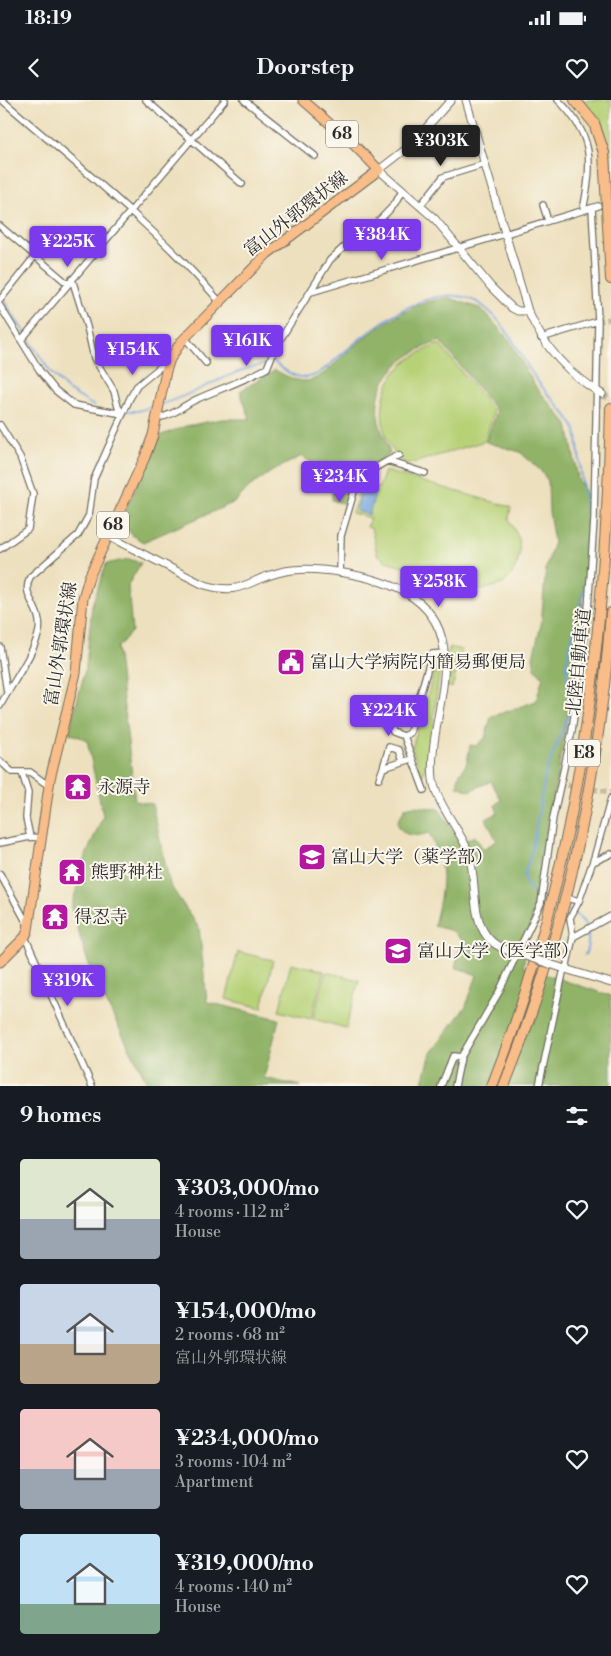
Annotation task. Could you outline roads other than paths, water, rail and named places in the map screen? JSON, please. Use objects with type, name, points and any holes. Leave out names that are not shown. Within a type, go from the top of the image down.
[{"type":"highway","points":[[575,100],[594,123],[604,153],[611,279]]},
{"type":"highway","name":"北陸自動車道","points":[[492,1086],[543,936],[563,858],[581,771],[594,681],[603,582],[611,408]]},
{"type":"highway","name":"北陸自動車道","points":[[504,1086],[537,992],[574,860],[598,728],[611,613]]},
{"type":"main road","name":"68","points":[[303,100],[379,170]]},
{"type":"main road","name":"富山外郭環状線","points":[[0,962],[25,937],[28,927],[49,786],[76,673],[83,598],[89,577],[145,457],[157,418],[170,359],[185,338],[267,254],[379,170]]},
{"type":"street","points":[[2,100],[130,211],[187,264],[220,302]]},
{"type":"street","points":[[146,100],[242,184]]},
{"type":"street","points":[[22,339],[225,100]]},
{"type":"street","points":[[244,100],[315,156]]},
{"type":"street","points":[[451,100],[410,146],[379,170],[435,219],[491,287],[512,308],[518,311],[528,311]]},
{"type":"street","points":[[466,100],[528,311],[541,338],[562,364],[599,392]]},
{"type":"street","points":[[558,100],[582,130],[590,154],[589,181],[584,210]]},
{"type":"street","points":[[420,206],[443,177],[485,164]]},
{"type":"street","points":[[157,418],[173,414],[191,402],[234,385],[267,368],[275,348],[330,260],[344,247],[371,229],[395,204],[402,191]]},
{"type":"street","points":[[543,205],[548,221]]},
{"type":"street","points":[[311,292],[595,207],[599,392],[592,548],[582,656],[572,732],[558,792],[542,903],[519,954],[461,1057],[455,1086]]},
{"type":"street","points":[[0,226],[35,256],[70,282],[87,327],[94,358],[114,391],[122,414]]},
{"type":"street","points":[[0,300],[35,256]]},
{"type":"street","points":[[0,306],[40,371],[55,390],[74,405],[122,414]]},
{"type":"street","points":[[541,338],[598,321]]},
{"type":"street","points":[[185,338],[206,363]]},
{"type":"street","points":[[0,706],[32,650],[39,633],[40,619],[25,586],[30,577],[78,535],[89,515],[94,479],[122,414],[137,386],[170,359]]},
{"type":"street","points":[[0,425],[20,457],[34,494],[28,529],[0,549]]},
{"type":"street","points":[[340,572],[341,536],[360,476],[399,455]]},
{"type":"street","points":[[387,461],[425,473]]},
{"type":"street","points":[[108,536],[202,584],[218,589],[229,590],[244,587],[265,577],[298,569],[314,568],[340,572],[385,585],[416,599],[428,611],[436,623],[445,653],[433,762],[434,785],[468,851],[473,868],[479,923],[493,943],[519,954],[611,982]]},
{"type":"street","points":[[0,647],[7,692]]},
{"type":"street","points":[[416,712],[399,708],[396,710],[391,726],[393,732],[404,736],[410,733],[416,712],[432,654],[445,653]]},
{"type":"street","points":[[582,656],[590,657]]},
{"type":"street","points":[[404,736],[424,790]]},
{"type":"street","points":[[379,779],[389,747],[399,750],[403,761]]},
{"type":"street","points":[[383,768],[412,759]]},
{"type":"street","points":[[0,761],[12,772],[30,772],[49,786]]},
{"type":"street","points":[[22,773],[28,792],[26,818],[30,837]]},
{"type":"street","points":[[539,1086],[564,968],[573,937],[570,918],[579,901],[593,862],[611,798]]},
{"type":"street","points":[[0,843],[30,837],[42,838]]},
{"type":"street","points":[[593,862],[611,854]]},
{"type":"street","points":[[0,874],[28,927]]},
{"type":"street","points":[[570,899],[579,901]]},
{"type":"street","points":[[573,937],[611,916]]},
{"type":"street","points":[[25,937],[92,1086]]},
{"type":"street","points":[[441,1086],[453,1056],[461,1057]]},
{"type":"water","points":[[362,488],[376,492],[369,515],[356,511]]},
{"type":"waterway","points":[[0,295],[51,373],[68,390],[94,406]]},
{"type":"waterway","points":[[271,363],[274,362],[286,371],[299,377],[313,376],[326,368],[389,318],[427,299],[447,296],[465,297],[483,306],[499,321],[539,383],[576,430],[590,545]]},
{"type":"waterway","points":[[162,404],[240,371],[267,364]]},
{"type":"waterway","points":[[125,411],[138,411],[155,406]]},
{"type":"waterway","points":[[547,901],[539,898],[526,884],[524,875],[532,850],[546,771],[570,712],[566,662],[588,572]]},
{"type":"waterway","points":[[566,909],[579,917],[586,927],[588,940],[585,955]]},
{"type":"tunnel","points":[[598,321],[611,319]]},
{"type":"tunnel","points":[[602,394],[611,400]]},
{"type":"tunnel","points":[[559,784],[611,792]]},
{"type":"place","name":"富山大学病院内簡易郵便局","points":[[291,662]]},
{"type":"place","name":"永源寺","points":[[78,787]]},
{"type":"place","name":"富山大学（薬学部）","points":[[312,857]]},
{"type":"place","name":"熊野神社","points":[[72,872]]},
{"type":"place","name":"得忍寺","points":[[55,917]]},
{"type":"place","name":"富山大学（医学部）","points":[[398,951]]}]
